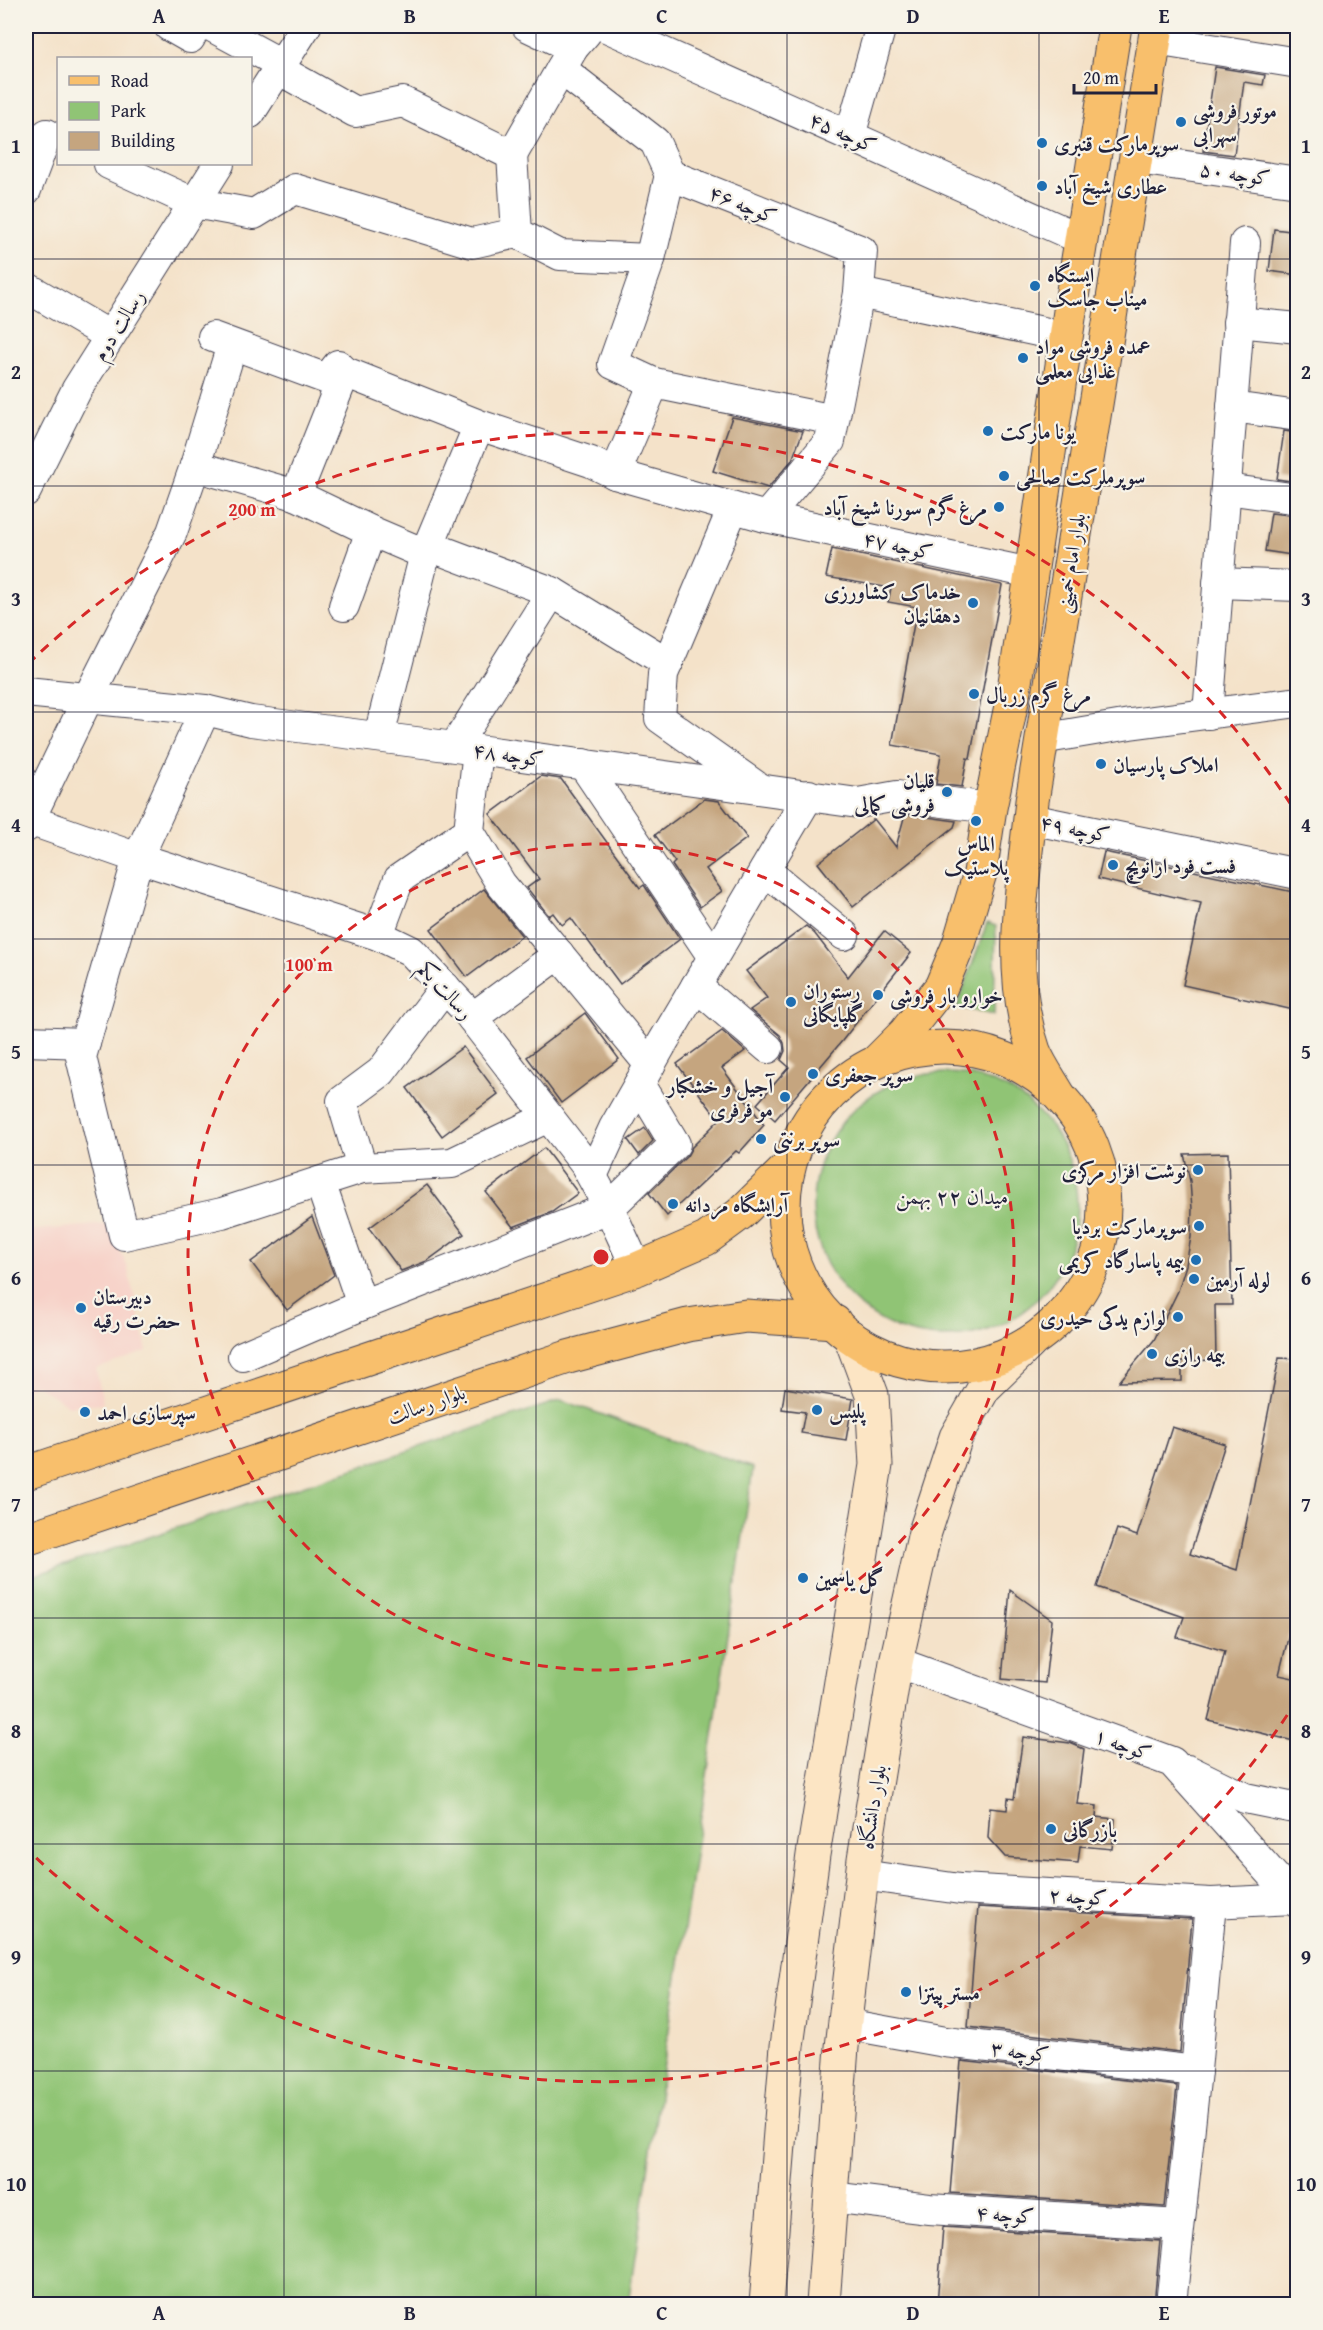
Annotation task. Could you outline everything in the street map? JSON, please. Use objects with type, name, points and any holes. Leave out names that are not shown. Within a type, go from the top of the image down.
[{"type":"main road","name":"بلوار امام خمینی","points":[[878,1060],[905,1033],[941,987],[959,944],[980,873],[990,808],[1013,696],[1115,26]]},
{"type":"main road","name":"بلوار امام خمینی","points":[[1059,1095],[1034,1052],[1017,965],[1030,819],[1041,739],[1156,33]]},
{"type":"main road","points":[[927,1047],[973,1047],[1018,1066],[1059,1095],[1086,1134],[1103,1176],[1103,1225],[1090,1272],[1066,1311],[1030,1343],[986,1363],[939,1367],[893,1361],[842,1329],[813,1303],[792,1262],[782,1213],[788,1167],[808,1122],[839,1084],[878,1060],[927,1047]]},
{"type":"main road","points":[[26,1473],[637,1269],[706,1239],[740,1214],[788,1167]]},
{"type":"main road","name":"بلوار رسالت","points":[[26,1539],[579,1354],[688,1325],[746,1316],[842,1329]]},
{"type":"main road","points":[[766,2304],[787,2046],[813,1855],[876,1464],[872,1395],[842,1329]]},
{"type":"main road","name":"بلوار دانشگاه","points":[[823,2304],[845,2024],[862,1875],[896,1662],[925,1532],[956,1437],[984,1388],[1030,1343]]},
{"type":"street","points":[[169,26],[190,38],[196,26]]},
{"type":"street","points":[[211,26],[356,112],[403,102],[512,155]]},
{"type":"street","points":[[252,110],[306,26]]},
{"type":"street","points":[[527,26],[567,59],[655,142],[670,175],[650,259],[613,364],[654,383],[834,420]]},
{"type":"street","points":[[517,233],[512,155],[567,59],[592,26]]},
{"type":"street","name":"کوچه ۴۵","points":[[604,26],[1081,239]]},
{"type":"street","points":[[850,136],[881,26]]},
{"type":"street","points":[[1156,33],[1298,63]]},
{"type":"street","points":[[26,189],[44,133]]},
{"type":"street","name":"کوچه ۵۰","points":[[1137,159],[1298,182]]},
{"type":"street","points":[[111,165],[194,203],[254,214],[295,189],[472,243],[517,233],[560,255],[650,259]]},
{"type":"street","name":"رسالت دوم","points":[[26,491],[77,389],[218,165]]},
{"type":"street","name":"کوچه ۴۶","points":[[670,175],[862,251],[859,293]]},
{"type":"street","points":[[1208,714],[1245,243]]},
{"type":"street","points":[[26,287],[110,336]]},
{"type":"street","points":[[766,517],[830,441],[859,293],[1066,337]]},
{"type":"street","points":[[1238,322],[1298,328]]},
{"type":"street","points":[[27,824],[172,532],[195,466],[223,341],[327,379],[338,366],[345,372],[296,495]]},
{"type":"street","name":"کوچه ۴۷","points":[[345,372],[479,425],[591,462],[615,474],[766,517],[1031,573]]},
{"type":"street","points":[[615,474],[654,383]]},
{"type":"street","points":[[1232,408],[1298,416]]},
{"type":"street","points":[[379,736],[427,550],[479,425]]},
{"type":"street","points":[[195,466],[296,495],[371,531],[552,592],[668,663]]},
{"type":"street","points":[[1226,489],[1298,499]]},
{"type":"street","points":[[733,507],[663,674],[660,718],[759,788]]},
{"type":"street","points":[[344,606],[371,531]]},
{"type":"street","points":[[1218,583],[1298,586]]},
{"type":"street","points":[[243,1356],[362,1305],[609,1208],[675,1144],[645,1075],[559,954],[501,884],[469,831],[467,748],[552,592]]},
{"type":"street","name":"کوچه ۴۸","points":[[26,692],[205,710],[251,720],[858,803],[897,795],[990,808]]},
{"type":"street","points":[[1041,739],[1298,702]]},
{"type":"street","points":[[205,710],[138,858],[81,1057],[124,1235],[222,1214],[362,1168],[452,1163],[548,1117]]},
{"type":"street","points":[[584,764],[713,957]]},
{"type":"street","points":[[592,1176],[614,1128],[809,795]]},
{"type":"street","name":"کوچه ۴۹","points":[[1030,819],[1298,874]]},
{"type":"street","name":"رسالت یکم","points":[[27,824],[378,934],[411,951],[472,1018],[585,1164],[609,1208],[637,1269]]},
{"type":"street","points":[[378,934],[399,879],[469,831]]},
{"type":"street","points":[[765,870],[844,935]]},
{"type":"street","points":[[472,1018],[559,954]]},
{"type":"street","points":[[696,986],[768,1048]]},
{"type":"street","points":[[362,1168],[342,1101],[381,1072],[445,987]]},
{"type":"street","points":[[26,1041],[85,1043]]},
{"type":"street","points":[[320,1182],[362,1305]]},
{"type":"street","name":"کوچه ۱","points":[[896,1662],[1172,1762],[1296,1901]]},
{"type":"street","points":[[1172,1762],[1245,1798],[1298,1807]]},
{"type":"street","name":"کوچه ۲","points":[[862,1875],[960,1889],[1210,1903],[1296,1901]]},
{"type":"street","points":[[1171,2304],[1196,2072],[1210,1903]]},
{"type":"street","name":"کوچه ۳","points":[[845,2024],[945,2042],[1196,2072]]},
{"type":"street","name":"کوچه ۴","points":[[831,2197],[929,2210],[1179,2225]]},
{"type":"shaded area","name":"دبیرستان حضرت رقیه","points":[[109,1224],[127,1266],[147,1351],[96,1369],[103,1403],[69,1406],[36,1385],[26,1389],[26,1231]]},
{"type":"green space","points":[[987,923],[996,926],[994,1015],[957,1007]]},
{"type":"green space","points":[[945,1073],[971,1076],[995,1083],[1029,1103],[1047,1121],[1067,1155],[1074,1179],[1077,1205],[1074,1231],[1067,1255],[1047,1289],[1029,1307],[995,1327],[971,1334],[945,1337],[919,1334],[895,1327],[861,1307],[843,1289],[823,1255],[816,1231],[813,1205],[816,1179],[823,1155],[843,1121],[861,1103],[895,1083],[919,1076]]},
{"type":"green space","points":[[561,1400],[753,1468],[628,2304],[26,2304],[26,1578]]},
{"type":"building","points":[[1215,67],[1265,75],[1263,85],[1244,82],[1234,155],[1203,151]]},
{"type":"building","points":[[1274,229],[1298,232],[1298,275],[1269,271]]},
{"type":"building","points":[[732,417],[803,431],[792,460],[768,488],[713,471]]},
{"type":"building","points":[[1284,431],[1298,433],[1298,482],[1277,479]]},
{"type":"building","points":[[1271,513],[1298,516],[1298,556],[1265,551]]},
{"type":"building","points":[[832,549],[1002,585],[970,759],[967,758],[962,787],[936,784],[941,754],[892,745],[917,607],[888,602],[891,588],[826,577]]},
{"type":"building","points":[[541,776],[561,779],[640,888],[644,885],[680,939],[620,984],[571,918],[562,925],[553,913],[549,916],[527,888],[539,879],[490,814]]},
{"type":"building","points":[[704,799],[719,801],[747,838],[706,869],[722,891],[700,907],[672,865],[675,862],[655,835]]},
{"type":"building","points":[[905,814],[956,821],[954,827],[853,907],[818,863],[874,819],[896,847]]},
{"type":"building","points":[[1104,852],[1298,893],[1298,1011],[1183,985],[1201,903],[1098,879]]},
{"type":"building","points":[[484,889],[522,936],[467,977],[431,929]]},
{"type":"building","points":[[806,926],[815,934],[848,977],[884,931],[911,953],[842,1041],[775,1120],[757,1104],[789,1067],[781,1060],[785,1051],[780,1035],[750,1010],[767,998],[746,971]]},
{"type":"building","points":[[585,1013],[619,1059],[561,1103],[527,1057]]},
{"type":"building","points":[[722,1031],[745,1051],[722,1068],[764,1125],[739,1153],[736,1151],[667,1216],[649,1193],[687,1156],[692,1147],[719,1120],[677,1064]]},
{"type":"building","points":[[463,1047],[498,1094],[442,1136],[407,1088]]},
{"type":"building","points":[[645,1128],[653,1141],[639,1155],[628,1140]]},
{"type":"building","points":[[544,1148],[578,1193],[552,1212],[513,1227],[486,1192]]},
{"type":"building","points":[[1228,1153],[1232,1305],[1215,1305],[1216,1360],[1182,1361],[1182,1381],[1119,1382],[1154,1340],[1178,1291],[1186,1265],[1191,1237],[1192,1209],[1190,1181],[1184,1154]]},
{"type":"building","points":[[427,1185],[464,1234],[427,1261],[401,1271],[369,1228]]},
{"type":"building","points":[[312,1217],[334,1275],[287,1310],[251,1262]]},
{"type":"building","points":[[1279,1358],[1298,1359],[1298,1619],[1293,1618],[1279,1675],[1298,1679],[1298,1742],[1208,1720],[1225,1651],[1177,1637],[1184,1617],[1097,1587],[1117,1529],[1137,1536],[1172,1427],[1225,1444],[1190,1554],[1237,1570]]},
{"type":"building","points":[[785,1388],[853,1399],[846,1440],[801,1433],[805,1412],[782,1409]]},
{"type":"building","points":[[1010,1590],[1052,1620],[1045,1683],[1002,1679]]},
{"type":"building","name":"بازرگانی","points":[[1023,1737],[1070,1743],[1084,1749],[1077,1804],[1097,1806],[1096,1817],[1115,1819],[1112,1849],[1080,1846],[1078,1863],[1005,1857],[988,1838],[990,1808],[1007,1810],[1008,1798],[1014,1799]]},
{"type":"building","points":[[978,1907],[1192,1919],[1180,2052],[968,2027]]},
{"type":"building","points":[[961,2061],[1177,2086],[1164,2207],[950,2193]]},
{"type":"building","points":[[943,2227],[1160,2241],[1154,2304],[937,2304]]},
{"type":"place","name":"موتور فروشی سهرابی","points":[[1181,122]]},
{"type":"place","name":"سوپرمارکت قنبری","points":[[1042,143]]},
{"type":"place","name":"عطاری شیخ آباد","points":[[1042,186]]},
{"type":"place","name":"ایستگاه میناب جاسک","points":[[1035,286]]},
{"type":"place","name":"عمده فروشی مواد غذایی معلمی","points":[[1023,358]]},
{"type":"place","name":"یونا مارکت","points":[[988,431]]},
{"type":"place","name":"سوپرملرکت صالحی","points":[[1004,476]]},
{"type":"place","name":"مرغ گرم سورنا شیخ آباد","points":[[999,507]]},
{"type":"place","name":"خدماک کشاورزی دهقانیان","points":[[973,603]]},
{"type":"place","name":"مرغ گرم زربال","points":[[974,694]]},
{"type":"place","name":"املاک پارسیان","points":[[1101,764]]},
{"type":"place","name":"قلیان فروشی کمالی","points":[[947,792]]},
{"type":"place","name":"الماس پلاستیک","points":[[976,821]]},
{"type":"place","name":"فست فود ارانویچ","points":[[1113,865]]},
{"type":"place","name":"خوارو بار فروشی","points":[[878,995]]},
{"type":"place","name":"رستوران گلپایگانی","points":[[791,1002]]},
{"type":"place","name":"سوپر جعفری","points":[[813,1074]]},
{"type":"place","name":"آجیل و خشکبار مو فرفری","points":[[785,1097]]},
{"type":"place","name":"سوپر برنتی","points":[[761,1139]]},
{"type":"place","name":"نوشت افزار مرکزی","points":[[1198,1170]]},
{"type":"place","name":"آرایشگاه مردانه","points":[[673,1204]]},
{"type":"place","name":"سوپرمارکت بردیا","points":[[1199,1226]]},
{"type":"place","name":"بیمه پاسارگاد کریمی","points":[[1196,1260]]},
{"type":"place","name":"لوله آرمین","points":[[1194,1279]]},
{"type":"place","name":"دبیرستان حضرت رقیه","points":[[81,1308]]},
{"type":"place","name":"لوازم یدکی حیدری","points":[[1178,1317]]},
{"type":"place","name":"بیمه رازی","points":[[1152,1354]]},
{"type":"place","name":"پلیس","points":[[817,1410]]},
{"type":"place","name":"سپرسازی احمد","points":[[85,1412]]},
{"type":"place","name":"گل یاسمین","points":[[803,1578]]},
{"type":"place","name":"بازرگانی","points":[[1051,1829]]},
{"type":"place","name":"مستر پیتزا","points":[[906,1992]]},
{"type":"district","name":"میدان ۲۲ بهمن","points":[[952,1196]]}]
